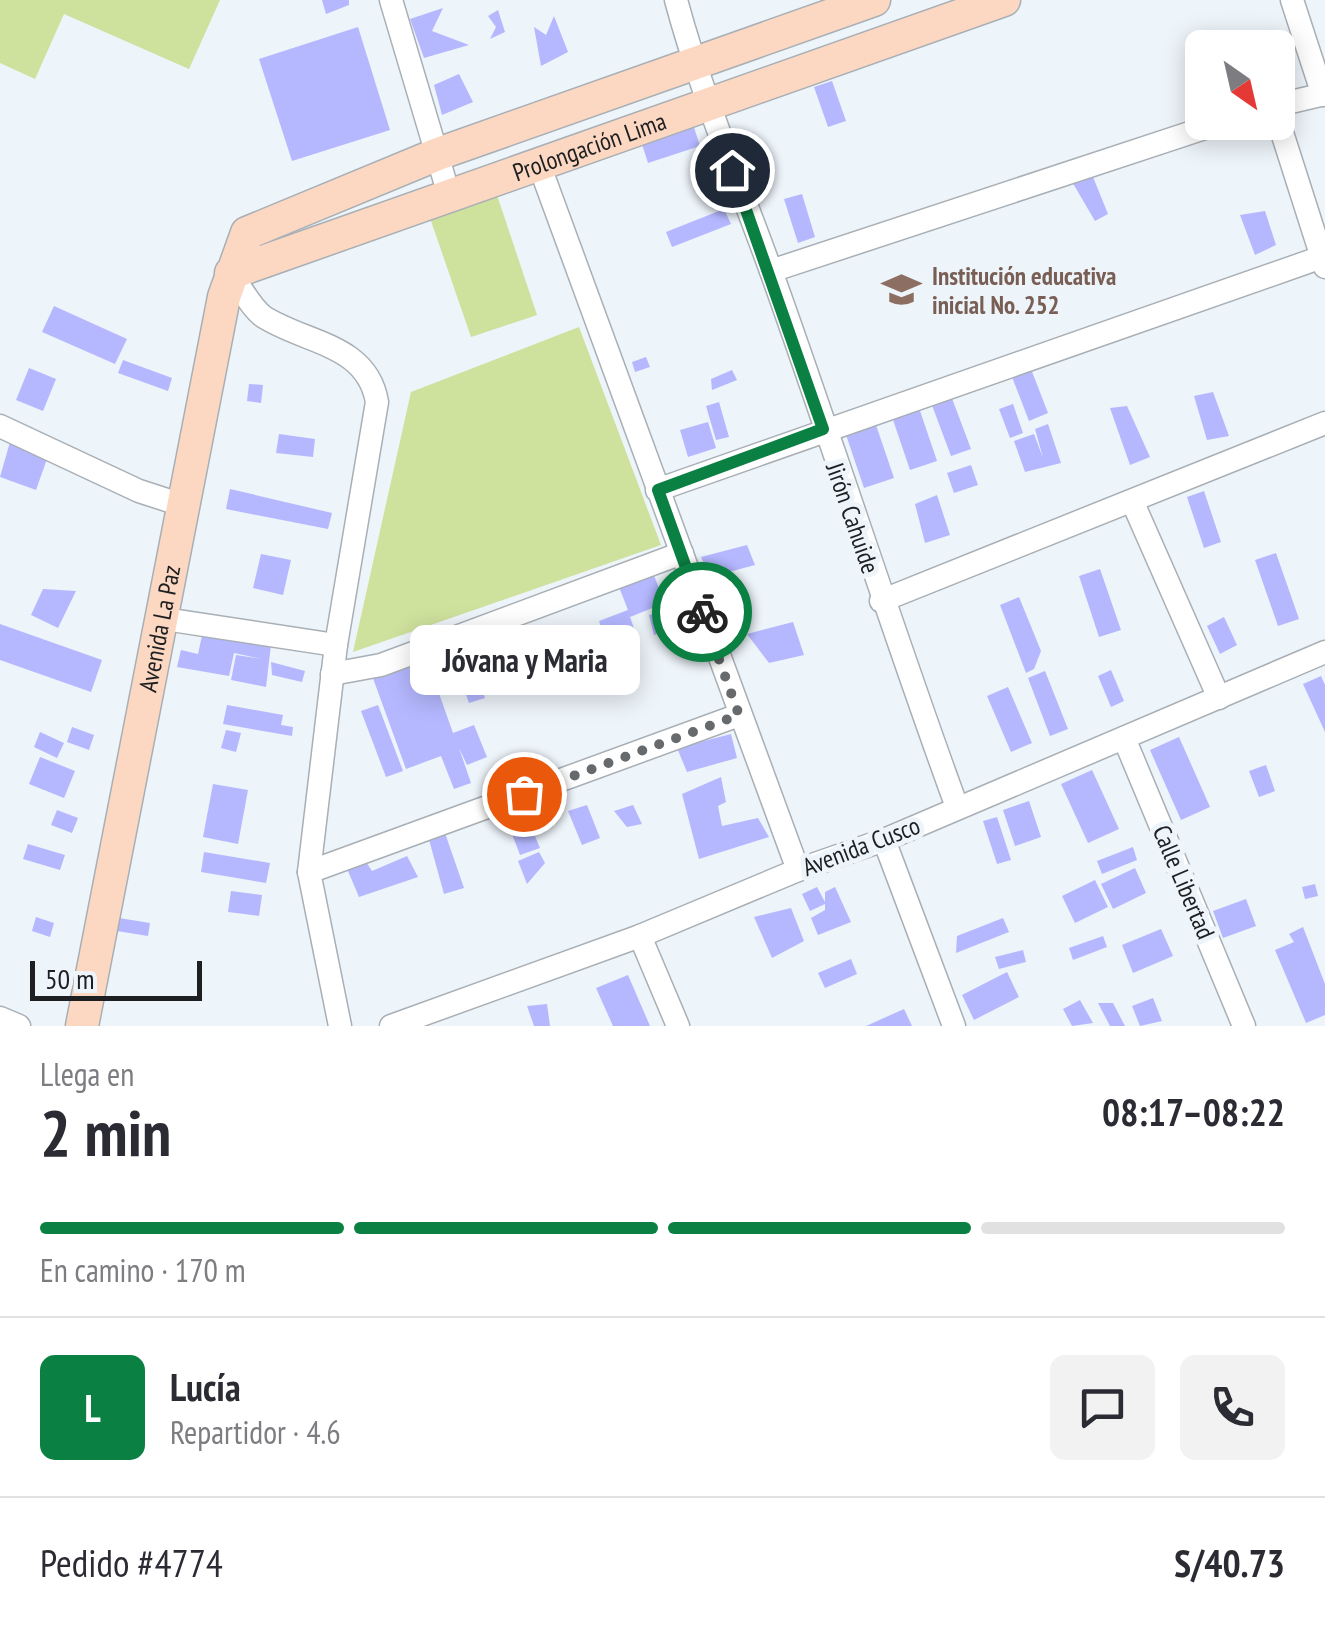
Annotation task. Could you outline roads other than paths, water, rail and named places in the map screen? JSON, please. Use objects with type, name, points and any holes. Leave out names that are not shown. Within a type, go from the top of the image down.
[{"type":"street","points":[[390,0],[449,195]]},
{"type":"street","name":"Jirón Cahuide","points":[[676,0],[706,102],[771,271],[881,601],[957,808]]},
{"type":"street","name":"Prolongación Lima","points":[[247,233],[438,154],[874,0]]},
{"type":"street","name":"Prolongación Lima","points":[[231,273],[449,195],[540,167],[706,102],[1004,0]]},
{"type":"street","points":[[1292,0],[1324,95],[1295,101]]},
{"type":"street","points":[[771,271],[1185,135]]},
{"type":"street","points":[[658,490],[823,429],[1324,262],[1284,140]]},
{"type":"street","points":[[540,167],[798,870]]},
{"type":"street","name":"Avenida La Paz","points":[[82,1026],[165,619],[182,504],[231,273],[247,233]]},
{"type":"street","points":[[231,273],[260,315],[335,348],[373,379],[377,402],[336,645],[309,872],[340,1026]]},
{"type":"street","points":[[881,601],[1133,504],[1325,423]]},
{"type":"street","points":[[0,426],[139,491],[182,504]]},
{"type":"street","points":[[1133,504],[1219,698]]},
{"type":"street","points":[[332,674],[380,665],[682,553]]},
{"type":"street","points":[[165,619],[336,645]]},
{"type":"street","name":"Avenida Cusco","points":[[396,1025],[640,936],[798,870],[884,840],[1325,652]]},
{"type":"street","points":[[309,872],[739,715]]},
{"type":"street","name":"Calle Libertad","points":[[1124,738],[1244,1026]]},
{"type":"street","points":[[884,840],[954,1026]]},
{"type":"street","points":[[640,936],[678,1026]]},
{"type":"street","points":[[0,1018],[19,1026]]},
{"type":"place","name":"Institución educativa inicial No. 252","points":[[902,290]]},
{"type":"place","name":"Jóvana y Maria","points":[[524,794]]}]
